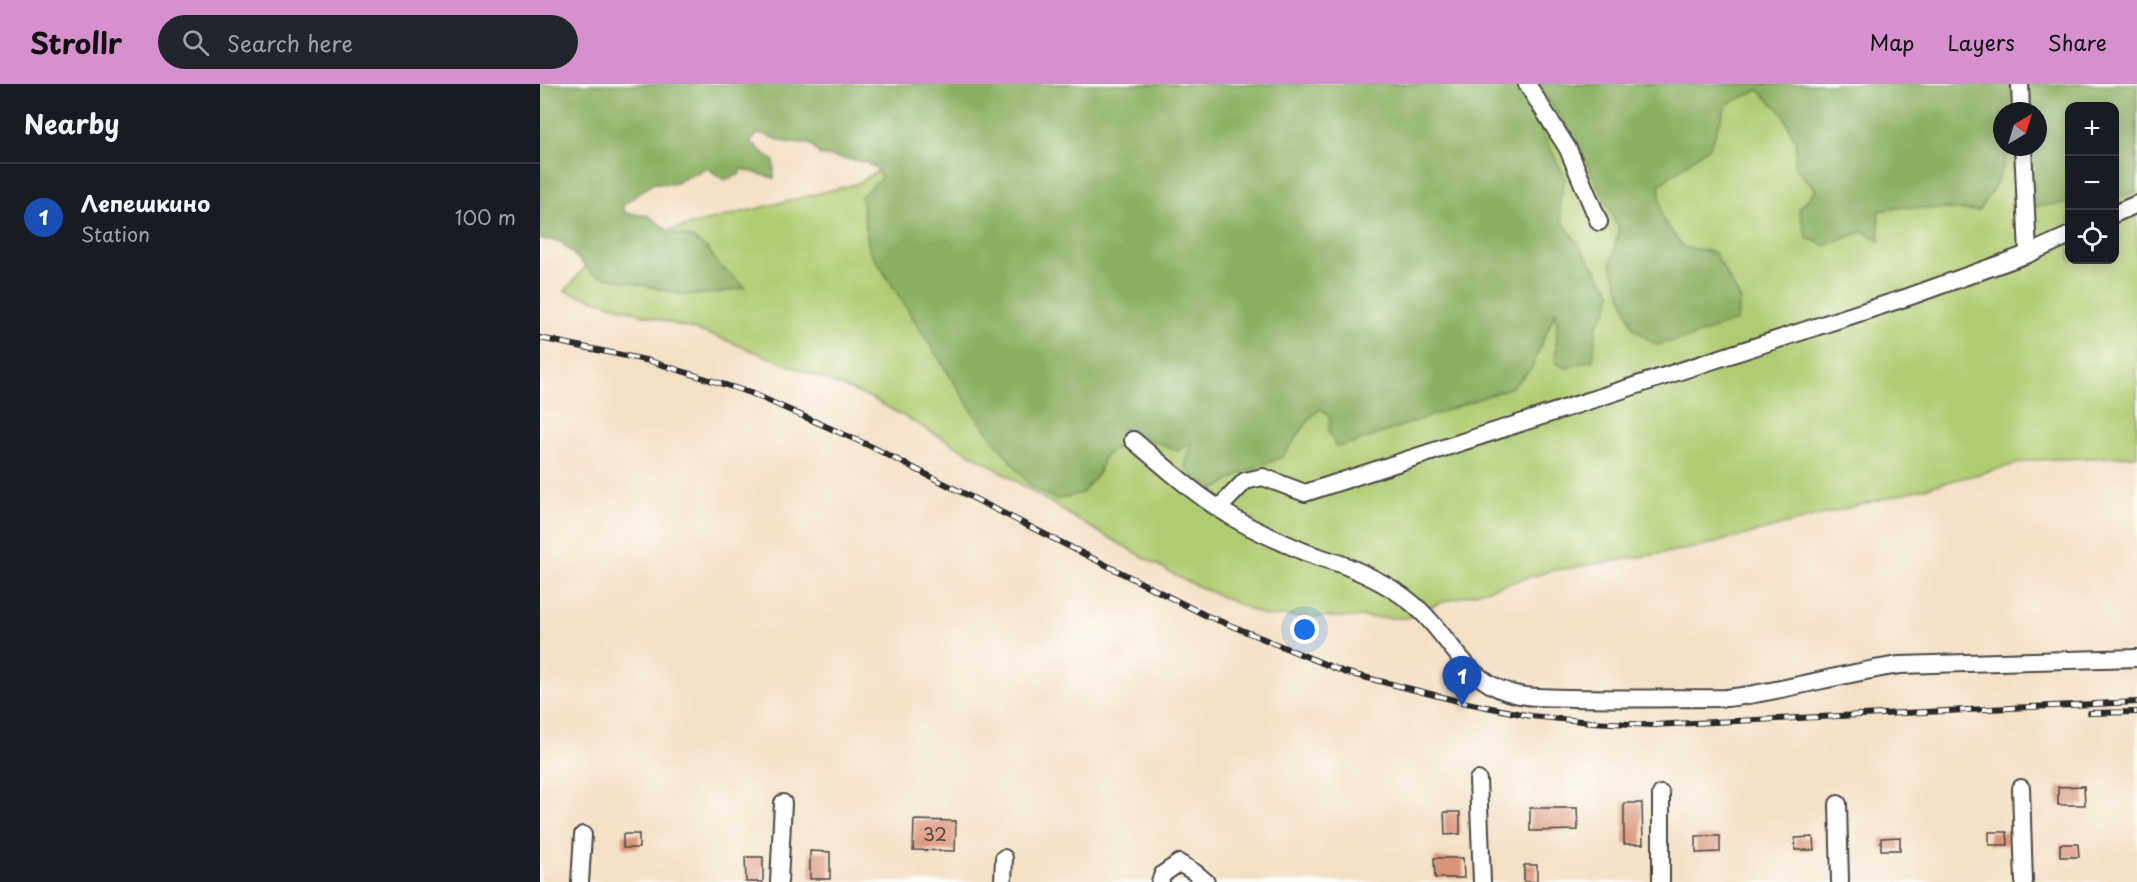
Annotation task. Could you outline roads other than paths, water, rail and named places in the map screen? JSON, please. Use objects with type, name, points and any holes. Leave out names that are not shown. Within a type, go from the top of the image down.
[{"type":"street","points":[[1527,84],[1568,149],[1599,222]]},
{"type":"street","points":[[2020,84],[2021,102]]},
{"type":"street","points":[[2023,156],[2028,254]]},
{"type":"street","points":[[2119,212],[2137,204]]},
{"type":"street","points":[[1219,508],[1245,481],[1263,477],[1305,493],[1908,297],[2028,254],[2065,237]]},
{"type":"street","points":[[1132,440],[1186,485],[1230,516],[1301,551],[1341,564],[1395,591],[1414,605],[1478,676],[1495,688],[1530,696],[1726,698],[1748,696],[1865,670],[1900,665],[2137,658]]},
{"type":"street","points":[[1478,780],[1482,882]]},
{"type":"street","points":[[2021,788],[2024,882]]},
{"type":"street","points":[[1661,794],[1661,882]]},
{"type":"street","points":[[779,882],[783,803]]},
{"type":"street","points":[[1838,804],[1840,882]]},
{"type":"street","points":[[580,882],[583,835]]},
{"type":"street","points":[[1003,882],[1004,858]]},
{"type":"street","points":[[1160,882],[1163,874],[1179,863],[1206,882]]},
{"type":"railway","points":[[540,338],[650,361],[751,393],[870,446],[1205,615],[1344,672],[1462,702],[1531,716],[1652,725],[2137,702]]},
{"type":"railway","points":[[2090,713],[2137,712]]},
{"type":"place","name":"Лепешкино","points":[[1462,706]]}]
